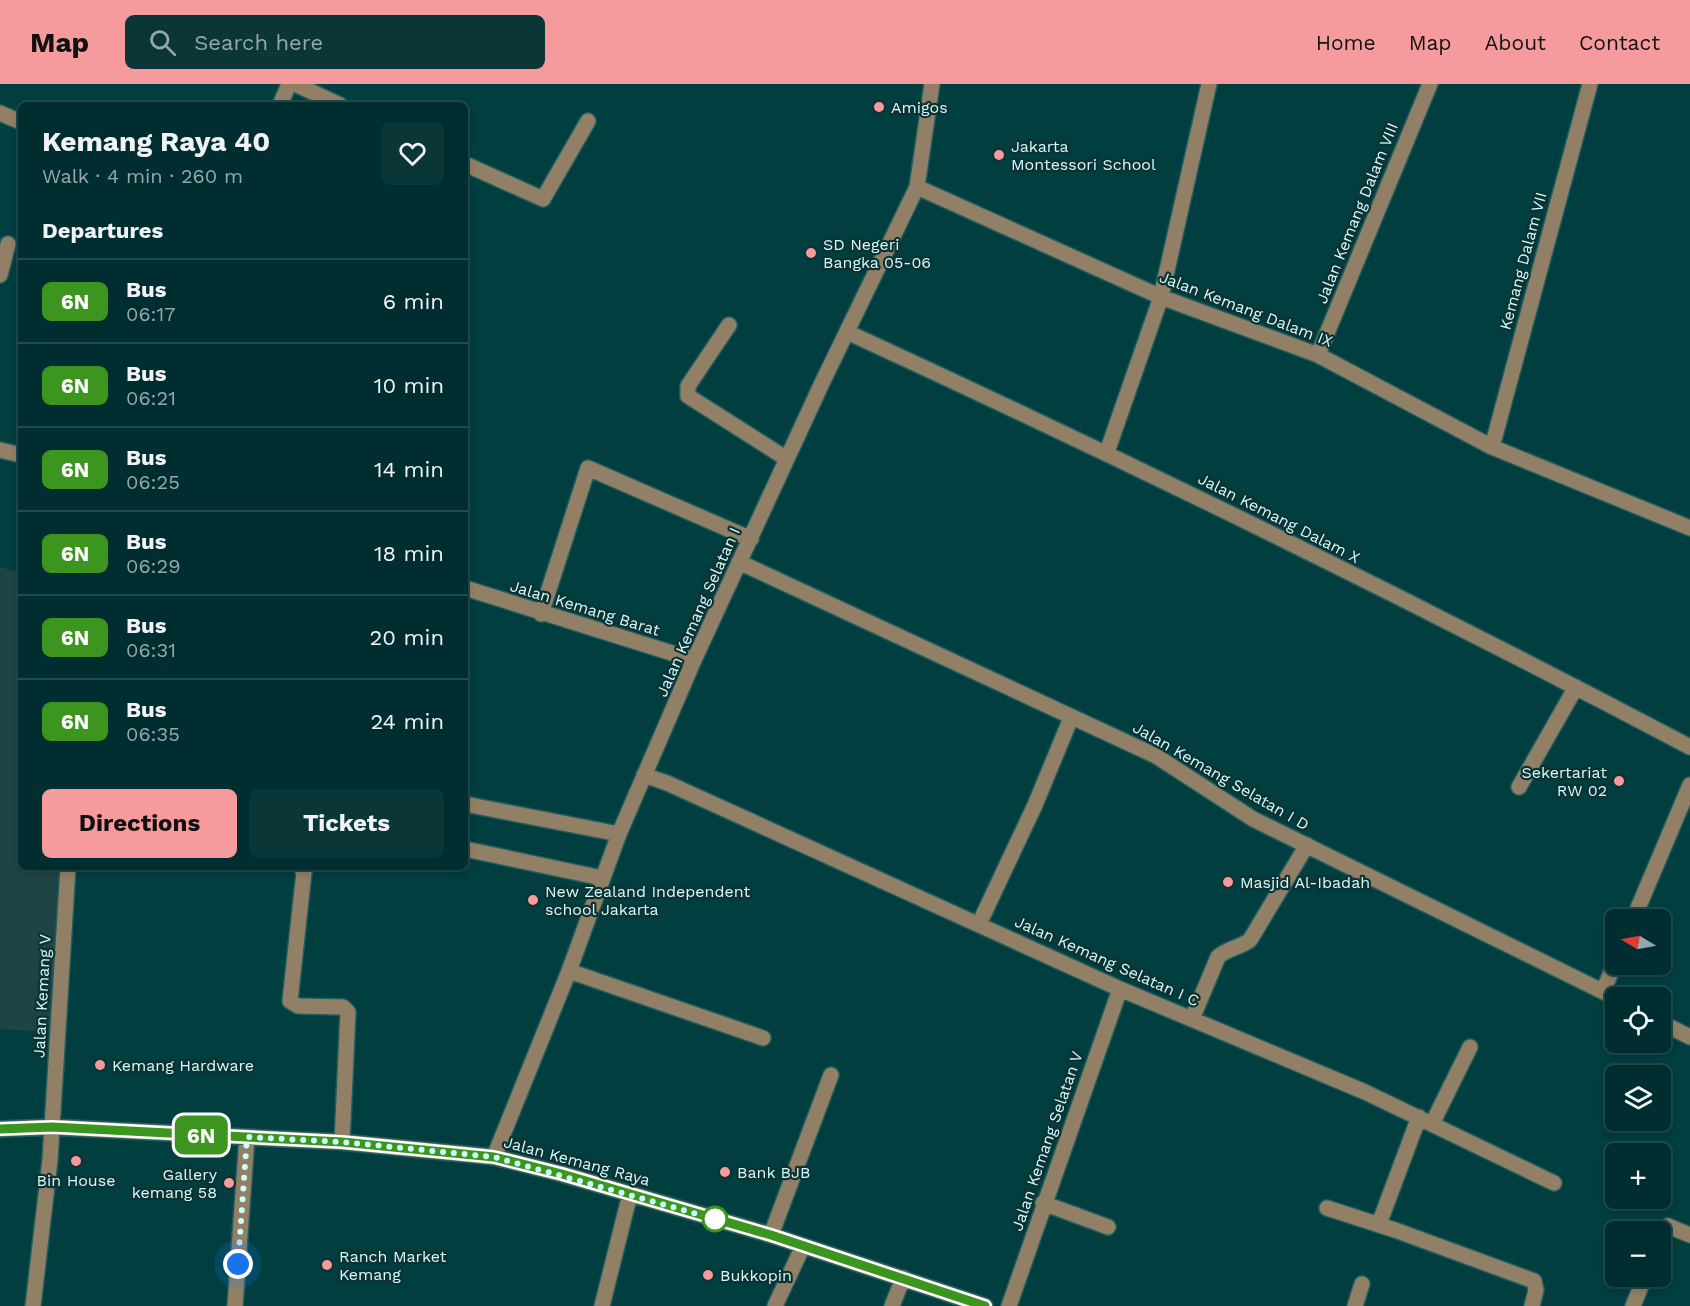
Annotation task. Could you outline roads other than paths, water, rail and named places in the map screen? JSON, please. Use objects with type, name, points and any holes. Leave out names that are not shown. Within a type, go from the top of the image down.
[{"type":"street","points":[[281,102],[289,84]]},
{"type":"street","points":[[296,84],[334,102]]},
{"type":"street","name":"Jalan Kemang Selatan I","points":[[494,1157],[569,971],[619,834],[694,660],[917,188],[932,84]]},
{"type":"street","points":[[1107,452],[1161,297],[1209,84]]},
{"type":"street","name":"Jalan Kemang Dalam VIII","points":[[1318,355],[1430,84]]},
{"type":"street","name":"Kemang Dalam VII","points":[[1492,447],[1590,84]]},
{"type":"street","points":[[0,113],[18,121]]},
{"type":"street","points":[[468,165],[543,199],[588,121]]},
{"type":"street","name":"Jalan Kemang Dalam IX","points":[[917,188],[1161,297],[1318,355],[1492,447],[1690,528]]},
{"type":"street","points":[[0,275],[9,244]]},
{"type":"street","points":[[729,325],[688,386],[688,396],[787,459]]},
{"type":"street","name":"Jalan Kemang Dalam X","points":[[847,332],[1107,452],[1576,687],[1690,747]]},
{"type":"street","points":[[0,450],[18,454]]},
{"type":"street","points":[[541,614],[588,468],[751,539]]},
{"type":"street","name":"Jalan Kemang Selatan I D","points":[[739,562],[1156,756],[1232,807],[1605,993]]},
{"type":"street","name":"Jalan Kemang Barat","points":[[468,589],[541,614],[694,660]]},
{"type":"street","points":[[1519,787],[1576,687]]},
{"type":"street","points":[[979,924],[1035,805],[1071,718]]},
{"type":"street","name":"Jalan Kemang Selatan I C","points":[[644,775],[667,783],[1120,989],[1426,1120],[1554,1183]]},
{"type":"street","points":[[1638,909],[1690,785]]},
{"type":"street","points":[[468,805],[619,834]]},
{"type":"street","points":[[1192,1019],[1218,957],[1222,952],[1239,948],[1250,940],[1307,845]]},
{"type":"street","points":[[468,850],[602,878]]},
{"type":"street","name":"Jalan Kemang V","points":[[33,1306],[52,1127],[68,870]]},
{"type":"street","points":[[303,870],[290,1001],[298,1006],[343,1007],[348,1012],[342,1142]]},
{"type":"street","points":[[569,971],[763,1038]]},
{"type":"street","name":"Jalan Kemang Selatan V","points":[[1009,1306],[1043,1203],[1120,989]]},
{"type":"street","points":[[1671,1027],[1690,1036]]},
{"type":"street","points":[[1379,1224],[1426,1120],[1470,1047]]},
{"type":"street","points":[[771,1235],[831,1076]]},
{"type":"street","name":"Jalan Kemang Raya","points":[[0,1129],[52,1127],[342,1142],[494,1157],[771,1235],[985,1306]]},
{"type":"street","points":[[235,1306],[247,1137]]},
{"type":"street","points":[[602,1306],[630,1194]]},
{"type":"street","points":[[1043,1203],[1108,1227]]},
{"type":"street","points":[[1327,1208],[1379,1224],[1534,1281],[1536,1290],[1532,1306]]},
{"type":"street","points":[[1671,1227],[1690,1235]]},
{"type":"street","points":[[775,1306],[802,1246]]},
{"type":"street","points":[[892,1306],[903,1278]]},
{"type":"street","points":[[1355,1306],[1362,1284]]},
{"type":"street","points":[[1633,1306],[1641,1287]]},
{"type":"place","name":"Amigos","points":[[879,107]]},
{"type":"place","name":"Jakarta Montessori School","points":[[999,155]]},
{"type":"place","name":"SD Negeri Bangka 05-06","points":[[811,253]]},
{"type":"place","name":"Sekertariat RW 02","points":[[1619,781]]},
{"type":"place","name":"Masjid Al-Ibadah","points":[[1228,882]]},
{"type":"place","name":"New Zealand Independent school Jakarta","points":[[533,900]]},
{"type":"place","name":"Kemang Hardware","points":[[100,1065]]},
{"type":"place","name":"Bin House","points":[[76,1161]]},
{"type":"place","name":"Bank BJB","points":[[725,1172]]},
{"type":"place","name":"Gallery kemang 58","points":[[229,1183]]},
{"type":"place","name":"Ranch Market Kemang","points":[[327,1265]]},
{"type":"place","name":"Bukkopin","points":[[708,1275]]}]
